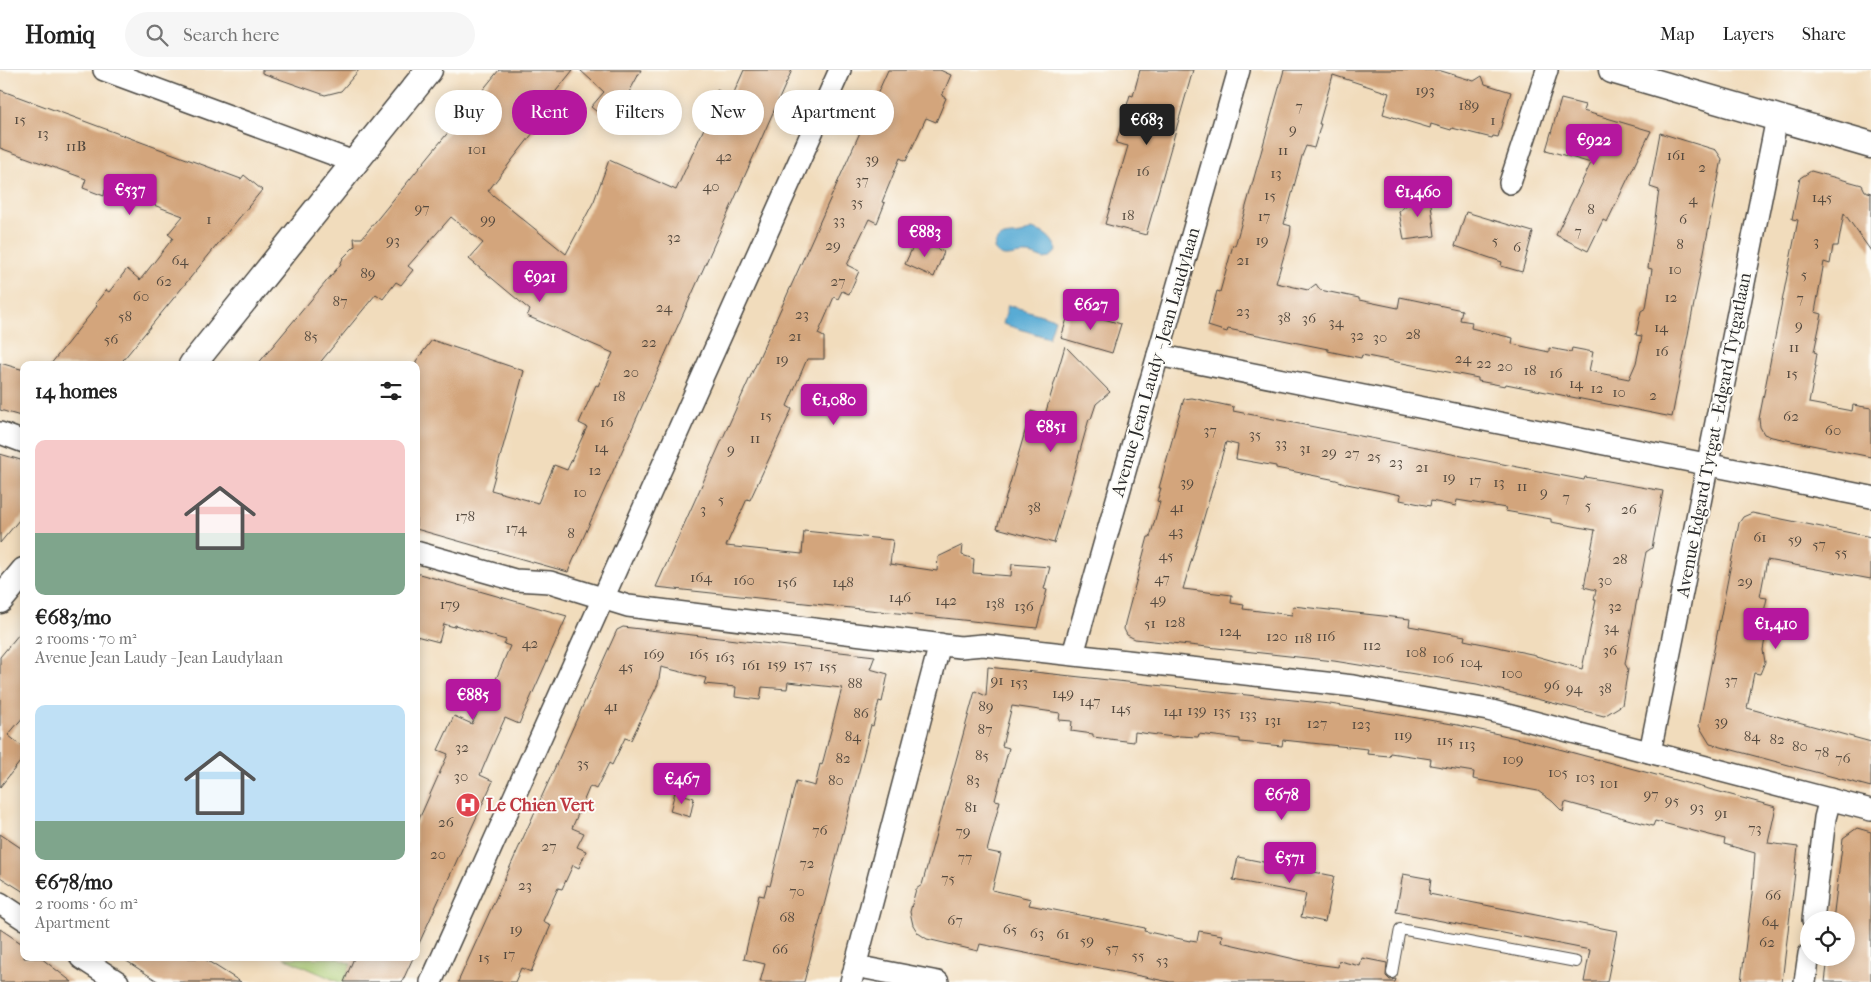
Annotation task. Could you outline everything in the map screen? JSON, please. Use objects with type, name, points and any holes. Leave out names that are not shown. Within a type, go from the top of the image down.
[{"type":"street","points":[[104,70],[354,162]]},
{"type":"street","points":[[195,361],[429,70]]},
{"type":"street","points":[[431,982],[840,70]]},
{"type":"street","name":"Avenue Jean Laudy - Jean Laudylaan","points":[[1072,654],[1239,70]]},
{"type":"street","points":[[1510,183],[1547,70]]},
{"type":"street","points":[[1612,70],[1871,145]]},
{"type":"street","name":"Avenue Edgard Tytgat - Edgard Tytgatlaan","points":[[1650,752],[1777,118]]},
{"type":"street","points":[[1158,356],[1708,463],[1871,497]]},
{"type":"street","points":[[0,433],[20,440]]},
{"type":"street","points":[[420,553],[515,580],[550,582],[628,606],[960,647],[983,645],[1353,686],[1488,710],[1871,810]]},
{"type":"street","points":[[0,600],[20,576]]},
{"type":"street","points":[[938,982],[853,974],[940,644]]},
{"type":"street","points":[[1814,911],[1825,818],[1830,800]]},
{"type":"street","points":[[0,903],[20,916]]},
{"type":"street","points":[[86,961],[118,982]]},
{"type":"street","points":[[1805,982],[1807,966]]},
{"type":"lane","points":[[1392,973],[1400,929],[1576,962]]},
{"type":"green space","points":[[291,961],[344,961],[351,964],[344,982],[339,982]]},
{"type":"water","points":[[1032,229],[1048,236],[1055,246],[1057,250],[1049,258],[1045,259],[1026,254],[1005,256],[997,253],[994,249],[997,240],[1000,238],[1007,235],[1022,234]]},
{"type":"water","points":[[1008,305],[1055,319],[1049,338],[1003,324]]},
{"type":"building","points":[[262,70],[359,70],[341,91],[325,95],[262,73]]},
{"type":"building","points":[[499,70],[573,70],[557,90],[512,90],[512,135],[531,135],[488,191],[566,254],[594,201],[609,160],[676,190],[701,135],[763,135],[568,572],[420,530],[420,361],[416,361],[432,340],[524,371],[491,490],[538,503],[554,465],[567,470],[587,427],[579,423],[613,353],[527,316],[530,310],[469,259],[483,243],[451,217],[408,266],[413,270],[401,285],[396,282],[383,299],[376,294],[321,361],[260,361],[340,265],[343,258],[355,246],[354,238],[362,238],[446,135],[502,135],[502,90],[483,90]]},
{"type":"building","points":[[580,70],[641,70],[630,90],[602,90]]},
{"type":"building","points":[[744,70],[792,70],[783,90],[774,90],[774,110],[764,133],[764,90],[735,90]]},
{"type":"building","points":[[888,70],[940,70],[951,75],[942,96],[946,98],[936,122],[926,118],[906,161],[900,158],[882,202],[885,203],[877,223],[869,219],[847,265],[859,271],[849,294],[842,291],[838,299],[834,297],[818,334],[824,337],[824,359],[807,359],[787,406],[792,409],[750,500],[747,499],[726,546],[802,554],[804,531],[893,540],[890,564],[937,571],[938,557],[963,545],[962,555],[974,559],[973,573],[1011,576],[1012,564],[1050,567],[1044,589],[1047,590],[1037,628],[656,587],[859,135],[894,135],[894,90],[879,90]]},
{"type":"building","points":[[1140,70],[1193,70],[1146,235],[1105,224],[1128,146],[1116,143],[1130,95],[1133,96]]},
{"type":"building","points":[[1284,70],[1438,70],[1474,81],[1482,76],[1485,84],[1511,92],[1498,137],[1493,136],[1492,138],[1431,124],[1430,128],[1383,114],[1389,93],[1333,75],[1314,148],[1306,146],[1302,156],[1284,224],[1291,226],[1290,235],[1276,283],[1308,290],[1316,284],[1320,290],[1398,308],[1400,297],[1462,310],[1460,320],[1472,322],[1471,328],[1513,338],[1512,344],[1549,352],[1549,348],[1571,352],[1572,348],[1593,352],[1589,371],[1629,379],[1636,363],[1642,336],[1636,335],[1641,311],[1646,308],[1652,269],[1648,268],[1659,190],[1650,187],[1660,133],[1716,150],[1722,159],[1672,417],[1506,384],[1505,386],[1478,381],[1478,378],[1362,355],[1361,358],[1328,351],[1328,349],[1228,329],[1227,332],[1208,326],[1217,291],[1220,292],[1233,245],[1235,246]]},
{"type":"building","points":[[0,90],[241,179],[244,175],[262,190],[122,361],[53,361],[97,306],[95,304],[106,290],[109,292],[127,269],[140,280],[173,238],[168,234],[183,216],[127,195],[126,198],[105,190],[104,196],[83,188],[86,179],[0,148]]},
{"type":"building","points":[[1561,99],[1585,105],[1583,111],[1651,131],[1607,222],[1603,220],[1588,251],[1556,235],[1591,163],[1546,150]]},
{"type":"building","points":[[597,100],[597,112],[591,107]]},
{"type":"building","points":[[1811,171],[1862,185],[1865,191],[1871,193],[1871,251],[1844,213],[1838,246],[1833,246],[1830,264],[1824,262],[1815,312],[1822,314],[1814,352],[1817,353],[1816,366],[1809,403],[1852,411],[1853,405],[1871,408],[1871,457],[1772,437],[1764,434],[1760,427],[1759,419],[1798,220],[1792,219],[1800,178]]},
{"type":"building","points":[[1429,188],[1435,236],[1404,240],[1399,211]]},
{"type":"building","points":[[1466,212],[1533,232],[1522,272],[1501,266],[1502,262],[1455,246]]},
{"type":"building","points":[[916,240],[944,252],[934,277],[905,264]]},
{"type":"building","points":[[1070,309],[1121,324],[1112,353],[1061,338]]},
{"type":"building","points":[[1065,346],[1110,392],[1096,404],[1091,419],[1089,419],[1054,543],[997,528],[1031,411],[1045,415]]},
{"type":"building","points":[[0,363],[20,369],[20,416],[0,410]]},
{"type":"building","points":[[1192,398],[1234,407],[1233,411],[1584,480],[1585,477],[1663,491],[1652,548],[1646,552],[1625,664],[1628,669],[1622,705],[1604,716],[1477,684],[1334,661],[1135,639],[1127,635],[1124,629],[1125,623],[1148,537],[1150,537],[1160,502],[1157,501],[1161,488],[1159,488],[1184,399]],"holes":[[[1226,442],[1238,445],[1236,459],[1276,466],[1276,468],[1401,495],[1400,500],[1430,506],[1431,501],[1456,506],[1457,500],[1506,508],[1505,511],[1551,519],[1551,522],[1595,530],[1584,587],[1596,590],[1594,600],[1596,600],[1582,669],[1536,655],[1464,640],[1465,636],[1409,626],[1410,619],[1293,606],[1292,615],[1243,609],[1244,605],[1231,603],[1232,595],[1183,589]]]},
{"type":"building","points":[[0,454],[20,460],[20,519],[0,543]]},
{"type":"building","points":[[1752,513],[1871,537],[1871,579],[1767,560],[1760,597],[1767,598],[1762,621],[1768,622],[1763,650],[1765,662],[1760,674],[1754,673],[1747,708],[1871,742],[1871,787],[1710,744],[1699,726],[1739,523],[1743,517]]},
{"type":"building","points":[[420,574],[567,616],[519,724],[505,718],[480,775],[493,781],[420,941],[420,817],[448,754],[438,750],[454,716],[472,724],[485,697],[488,698],[510,646],[504,644],[506,640],[455,625],[454,627],[444,624],[439,642],[420,637]]},
{"type":"building","points":[[623,627],[875,656],[870,669],[888,674],[882,702],[879,701],[873,726],[871,725],[804,982],[760,982],[765,964],[744,959],[759,895],[764,896],[767,885],[770,886],[796,781],[815,786],[842,688],[788,682],[787,689],[762,687],[760,700],[735,697],[736,687],[704,684],[706,678],[661,667],[658,684],[631,740],[625,738],[612,765],[609,763],[596,789],[590,786],[572,828],[584,833],[577,847],[586,851],[579,868],[573,865],[562,889],[558,888],[543,921],[551,925],[531,972],[521,968],[515,982],[458,982],[617,630]]},
{"type":"building","points":[[20,633],[20,721],[8,735],[20,745],[20,762],[0,787],[0,657]]},
{"type":"building","points":[[988,667],[1330,704],[1458,725],[1529,741],[1776,807],[1768,843],[1798,847],[1782,982],[1741,982],[1755,853],[1724,844],[1725,839],[1655,821],[1653,826],[1565,802],[1563,812],[1538,791],[1473,779],[1474,772],[1430,765],[1431,759],[1390,753],[1389,756],[1367,754],[1368,749],[1283,740],[1282,746],[1240,742],[1240,739],[1199,734],[1198,737],[1173,737],[1135,732],[1134,742],[1093,737],[1093,734],[1071,731],[1072,721],[1059,720],[1060,713],[1012,706],[1002,746],[1009,748],[995,800],[1000,801],[987,851],[1001,854],[992,890],[1031,899],[1029,905],[1145,928],[1144,931],[1190,941],[1197,941],[1199,931],[1222,935],[1221,942],[1316,964],[1338,967],[1339,961],[1360,966],[1362,958],[1387,963],[1386,976],[1390,980],[1396,979],[1395,982],[1170,982],[980,944],[978,951],[927,939],[918,933],[913,925],[910,912],[916,889],[922,885],[975,691],[986,696]]},
{"type":"building","points":[[675,792],[694,798],[690,817],[670,811]]},
{"type":"building","points":[[1857,828],[1871,832],[1871,982],[1825,982],[1827,966],[1855,966],[1855,911],[1834,911],[1843,838]]},
{"type":"building","points":[[0,834],[20,847],[20,890],[0,877]]},
{"type":"building","points":[[1238,857],[1334,876],[1325,922],[1301,917],[1306,894],[1233,880]]},
{"type":"building","points":[[1403,874],[1431,879],[1429,894],[1617,931],[1607,982],[1584,982],[1590,950],[1396,912]]},
{"type":"building","points":[[0,929],[20,942],[20,961],[45,961],[72,982],[0,982]]},
{"type":"building","points":[[127,961],[208,961],[241,982],[159,982]]},
{"type":"building","points":[[353,961],[412,961],[402,982],[344,982]]},
{"type":"place","name":"Le Chien Vert","points":[[468,805]]}]
